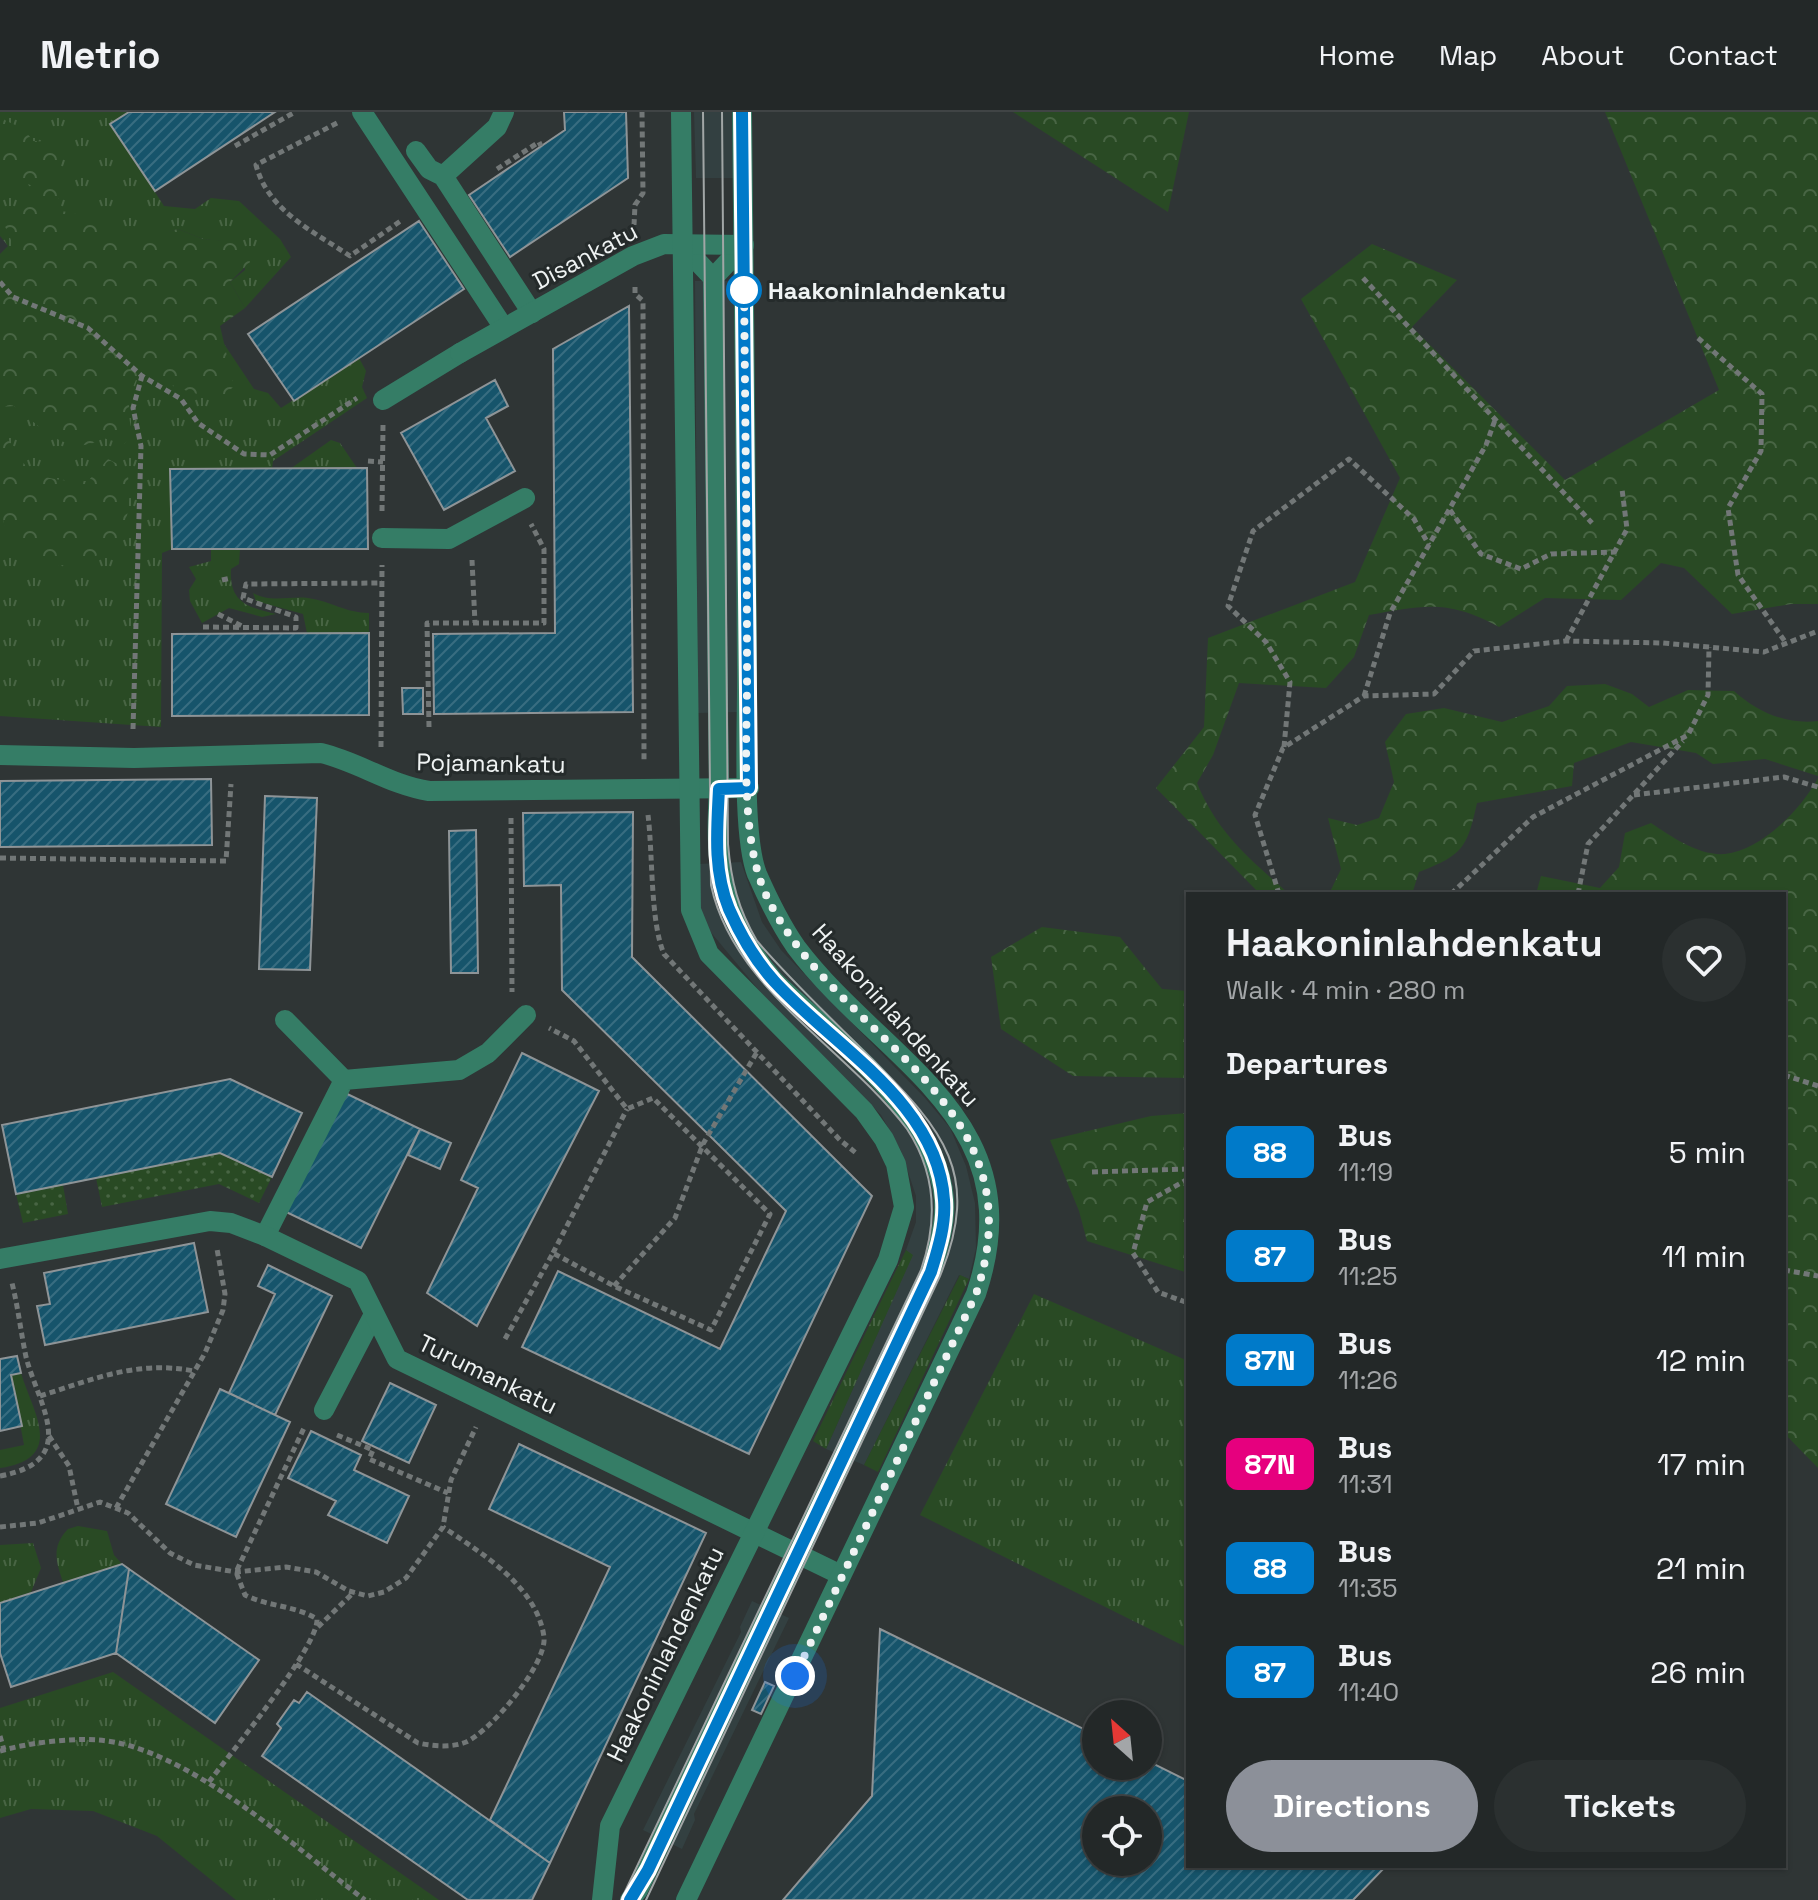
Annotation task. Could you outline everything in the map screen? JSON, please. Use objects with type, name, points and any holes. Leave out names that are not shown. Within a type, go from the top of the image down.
[{"type":"street","points":[[443,176],[497,127],[504,112]]},
{"type":"street","name":"Haakoninlahdenkatu","points":[[602,1900],[610,1826],[888,1260],[898,1233],[903,1196],[896,1164],[864,1111],[726,972],[700,937],[691,910],[680,243],[681,112]]},
{"type":"street","name":"Haakoninlahdenkatu","points":[[686,1900],[976,1294],[990,1245],[988,1194],[971,1141],[957,1118],[913,1067],[820,974],[779,920],[755,867],[749,788],[742,112]]},
{"type":"street","points":[[356,114],[423,205],[504,328]]},
{"type":"street","points":[[416,151],[429,169],[443,176],[532,313]]},
{"type":"street","points":[[635,1897],[931,1272],[945,1202],[933,1152],[916,1123],[895,1097],[774,981],[741,933],[728,907],[716,845],[719,789],[713,278],[680,243]]},
{"type":"street","name":"Disankatu","points":[[383,400],[633,256],[664,244],[744,245]]},
{"type":"street","points":[[713,278],[744,245]]},
{"type":"street","points":[[382,538],[449,539],[522,500]]},
{"type":"street","name":"Pojamankatu","points":[[0,755],[134,758],[321,753],[347,759],[402,787],[429,791],[749,788]]},
{"type":"street","points":[[344,1080],[459,1070],[488,1053],[526,1015]]},
{"type":"street","points":[[285,1020],[344,1080]]},
{"type":"street","points":[[265,1236],[344,1080]]},
{"type":"street","name":"Turumankatu","points":[[3,1258],[210,1221],[231,1223],[358,1281],[397,1359],[841,1575]]},
{"type":"street","points":[[324,1410],[373,1316]]},
{"type":"path","points":[[235,146],[295,112]]},
{"type":"path","points":[[356,114],[256,165],[262,188],[283,211],[350,256],[423,205]]},
{"type":"path","points":[[1363,278],[1592,523]]},
{"type":"path","points":[[0,282],[13,297],[88,328],[142,376],[181,399],[198,423],[244,454],[270,455],[332,414]]},
{"type":"path","points":[[1698,338],[1762,394],[1761,451],[1728,508],[1738,575],[1786,643]]},
{"type":"path","points":[[134,758],[141,446],[133,408],[142,376]]},
{"type":"path","points":[[381,776],[383,400]]},
{"type":"path","points":[[1364,696],[1390,613],[1486,445],[1495,419]]},
{"type":"path","points":[[1278,892],[1255,815],[1283,748],[1290,682],[1266,642],[1228,606],[1253,531],[1349,459],[1414,519],[1429,545]]},
{"type":"path","points":[[368,461],[383,462]]},
{"type":"path","points":[[1566,641],[1627,529],[1622,489]]},
{"type":"path","points":[[429,727],[427,623],[544,623],[544,549],[522,500]]},
{"type":"path","points":[[1450,510],[1481,554],[1521,569],[1551,554],[1615,552]]},
{"type":"path","points":[[459,533],[472,560],[475,623]]},
{"type":"path","points":[[222,580],[231,578]]},
{"type":"path","points":[[203,627],[296,628],[296,617],[243,598],[246,584],[382,583]]},
{"type":"path","points":[[218,614],[244,627]]},
{"type":"path","points":[[1283,748],[1364,696],[1434,694],[1474,651],[1566,641],[1764,652],[1818,631]]},
{"type":"path","points":[[1578,892],[1588,844],[1688,735],[1708,695],[1709,647]]},
{"type":"path","points":[[1453,892],[1533,817],[1688,735]]},
{"type":"path","points":[[0,858],[226,861],[233,755]]},
{"type":"path","points":[[1633,795],[1784,777],[1818,787]]},
{"type":"path","points":[[511,789],[511,990],[526,1015],[574,1041],[627,1109]]},
{"type":"path","points":[[614,1286],[675,1218],[703,1144],[757,1052]]},
{"type":"path","points":[[1786,1076],[1818,1086]]},
{"type":"path","points":[[505,1339],[627,1109],[653,1098],[703,1144],[770,1214],[711,1330],[614,1286],[553,1253]]},
{"type":"path","points":[[1092,1172],[1186,1169]]},
{"type":"path","points":[[1186,1180],[1147,1202],[1133,1253],[1158,1292],[1186,1302]]},
{"type":"path","points":[[116,1508],[195,1371],[224,1302],[221,1266],[210,1221]]},
{"type":"path","points":[[0,1476],[22,1469],[43,1454],[49,1436],[48,1414],[26,1356],[3,1258]]},
{"type":"path","points":[[1786,1270],[1818,1276]]},
{"type":"path","points":[[40,1396],[140,1368],[161,1365],[195,1371]]},
{"type":"path","points":[[0,1527],[38,1523],[100,1502],[128,1513],[170,1553],[194,1565],[236,1572],[286,1567],[316,1572],[368,1596],[384,1592],[406,1578],[443,1527],[448,1493],[488,1402]]},
{"type":"path","points":[[317,1628],[317,1619],[301,1610],[260,1603],[245,1595],[236,1572],[310,1415],[324,1410]]},
{"type":"path","points":[[333,1433],[373,1450],[369,1459],[448,1493]]},
{"type":"path","points":[[49,1436],[69,1466],[78,1509]]},
{"type":"path","points":[[296,1664],[418,1743],[440,1747],[466,1742],[503,1713],[541,1653],[544,1638],[533,1608],[499,1566],[443,1527]]},
{"type":"path","points":[[209,1782],[296,1664],[317,1628],[354,1592]]},
{"type":"path","points":[[0,1736],[2,1750],[99,1740],[152,1754],[209,1782],[365,1900]]},
{"type":"shaded area","points":[[694,112],[733,112],[733,178],[696,178]]},
{"type":"shaded area","points":[[695,281],[734,281],[738,712],[698,713]]},
{"type":"shaded area","points":[[741,862],[762,922],[781,950],[925,1098],[950,1128],[966,1166],[975,1203],[976,1248],[969,1279],[959,1275],[864,1465],[826,1449],[912,1256],[906,1250],[916,1222],[916,1196],[901,1151],[881,1115],[762,994],[709,930],[701,910],[698,864]]},
{"type":"shaded area","points":[[752,1601],[789,1618],[694,1814],[695,1820],[682,1849],[643,1830],[741,1632],[740,1627]]},
{"type":"green space","points":[[0,112],[129,112],[111,124],[164,206],[195,209],[211,198],[239,201],[280,239],[291,257],[245,308],[230,282],[245,270],[241,243],[203,239],[178,229],[153,237],[254,389],[268,393],[281,408],[359,358],[366,371],[362,387],[367,398],[273,461],[272,469],[170,470],[172,549],[162,553],[161,727],[0,716],[0,254],[8,246],[0,236]]},
{"type":"green space","points":[[1013,112],[1189,112],[1168,212]]},
{"type":"green space","points":[[1605,112],[1818,112],[1818,604],[1791,604],[1732,614],[1684,568],[1661,563],[1621,600],[1545,598],[1499,627],[1450,608],[1421,607],[1369,615],[1354,657],[1326,688],[1239,683],[1213,755],[1197,783],[1225,831],[1287,892],[1258,892],[1156,788],[1204,727],[1208,638],[1355,582],[1400,478],[1301,299],[1372,244],[1457,280],[1412,327],[1565,480],[1719,390]]},
{"type":"green space","points":[[0,118],[24,129],[33,141],[52,142],[62,156],[58,195],[62,211],[85,216],[130,242],[178,229],[203,239],[241,242],[250,262],[230,282],[245,308],[220,326],[234,386],[222,398],[180,388],[142,368],[130,400],[129,416],[133,434],[124,444],[103,438],[91,444],[67,443],[45,431],[14,406],[0,407],[0,267],[11,258],[11,240],[0,215],[21,205],[41,207],[32,186],[0,169]]},
{"type":"green space","points":[[0,429],[28,468],[43,476],[88,481],[108,459],[127,469],[127,515],[124,526],[111,545],[88,559],[41,570],[6,536],[0,502]]},
{"type":"green space","points":[[331,440],[340,443],[357,468],[290,469]]},
{"type":"green space","points":[[211,549],[240,549],[239,564],[231,569],[233,589],[242,602],[276,614],[262,617],[229,608],[202,623],[190,601],[189,590],[196,579],[189,567],[211,561]]},
{"type":"green space","points":[[253,593],[273,598],[308,598],[369,613],[369,633],[307,633],[303,614],[256,601]]},
{"type":"green space","points":[[1605,684],[1632,694],[1649,707],[1688,690],[1734,691],[1752,705],[1784,719],[1818,721],[1818,776],[1765,759],[1713,764],[1696,753],[1631,742],[1574,763],[1572,786],[1477,803],[1470,830],[1461,848],[1454,855],[1419,872],[1413,892],[1330,892],[1341,869],[1328,818],[1357,825],[1379,818],[1394,782],[1385,742],[1406,714],[1444,708],[1502,722],[1549,706],[1567,686]]},
{"type":"green space","points":[[1818,778],[1818,1468],[1786,1435],[1786,892],[1537,892],[1541,876],[1600,888],[1619,867],[1625,833],[1651,823],[1705,852],[1725,854],[1739,851],[1779,826]]},
{"type":"green space","points":[[1042,927],[1120,937],[1162,989],[1186,991],[1186,1078],[1073,1076],[1001,1029],[991,957]]},
{"type":"green space","points":[[1186,1113],[1186,1272],[1087,1241],[1079,1211],[1050,1140],[1151,1116]]},
{"type":"green space","points":[[220,1153],[272,1177],[259,1203],[219,1184],[102,1207],[96,1178]]},
{"type":"green space","points":[[63,1185],[68,1214],[23,1223],[16,1194]]},
{"type":"green space","points":[[906,1250],[913,1255],[826,1449],[813,1441]]},
{"type":"green space","points":[[960,1275],[969,1279],[878,1472],[864,1465]]},
{"type":"green space","points":[[1034,1294],[1186,1360],[1186,1647],[920,1515]]},
{"type":"green space","points":[[21,1373],[37,1417],[39,1444],[33,1454],[21,1463],[0,1468],[0,1450],[24,1445],[11,1375]]},
{"type":"green space","points":[[78,1526],[107,1531],[114,1555],[122,1564],[63,1582],[57,1548],[68,1529]]},
{"type":"green space","points":[[33,1543],[41,1568],[31,1592],[0,1603],[0,1545]]},
{"type":"green space","points":[[113,1672],[439,1900],[236,1900],[157,1836],[93,1811],[31,1809],[0,1818],[0,1708]]},
{"type":"building","points":[[129,112],[275,112],[155,191],[110,124]]},
{"type":"building","points":[[564,112],[626,112],[628,178],[510,257],[469,195],[565,130]]},
{"type":"building","points":[[419,221],[464,289],[294,401],[248,334]]},
{"type":"building","points":[[629,306],[633,712],[434,714],[433,634],[555,633],[553,349]]},
{"type":"building","points":[[495,380],[508,406],[486,418],[515,471],[444,510],[401,433]]},
{"type":"building","points":[[367,468],[368,549],[172,549],[170,469]]},
{"type":"building","points":[[369,633],[369,715],[172,716],[172,634]]},
{"type":"building","points":[[402,688],[423,688],[423,714],[403,714]]},
{"type":"building","points":[[211,779],[212,845],[0,847],[0,781]]},
{"type":"building","points":[[265,796],[317,798],[310,970],[259,969]]},
{"type":"building","points":[[633,812],[632,957],[872,1196],[749,1454],[522,1347],[558,1271],[720,1349],[786,1211],[562,990],[561,885],[524,886],[523,813]]},
{"type":"building","points":[[476,830],[478,973],[451,973],[449,831]]},
{"type":"building","points":[[522,1053],[599,1091],[477,1326],[427,1293],[478,1188],[461,1180]]},
{"type":"building","points":[[230,1079],[302,1113],[272,1177],[220,1153],[16,1194],[2,1125]]},
{"type":"building","points":[[341,1091],[420,1129],[361,1248],[282,1210]]},
{"type":"building","points":[[420,1129],[451,1143],[440,1169],[408,1155]]},
{"type":"building","points":[[194,1243],[208,1312],[45,1345],[37,1306],[50,1304],[44,1273]]},
{"type":"building","points":[[268,1265],[332,1296],[275,1415],[229,1393],[275,1294],[258,1286]]},
{"type":"building","points":[[17,1356],[21,1373],[11,1375],[22,1426],[0,1431],[0,1359]]},
{"type":"building","points":[[390,1383],[436,1405],[409,1463],[362,1441]]},
{"type":"building","points":[[220,1389],[290,1422],[236,1537],[166,1504]]},
{"type":"building","points":[[311,1431],[361,1455],[354,1470],[409,1496],[387,1543],[328,1515],[336,1501],[288,1478]]},
{"type":"building","points":[[519,1444],[706,1533],[550,1863],[490,1820],[610,1567],[489,1509]]},
{"type":"building","points":[[122,1564],[129,1569],[116,1653],[11,1687],[0,1653],[0,1603]]},
{"type":"building","points":[[129,1569],[259,1660],[215,1723],[116,1653]]},
{"type":"building","points":[[880,1629],[1082,1728],[1082,1780],[1162,1780],[1162,1768],[1186,1780],[1186,1868],[1384,1868],[1353,1900],[783,1900],[872,1796]]},
{"type":"building","points":[[765,1682],[774,1686],[761,1714],[752,1710]]},
{"type":"building","points":[[307,1692],[550,1863],[532,1900],[468,1900],[262,1756],[281,1728],[277,1724],[294,1700],[299,1703]]},
{"type":"tram line","points":[[621,1900],[921,1270],[932,1215],[929,1180],[917,1146],[907,1129],[882,1099],[766,986],[742,955],[723,922],[711,885],[703,112]]},
{"type":"tram line","points":[[646,1900],[940,1276],[952,1240],[957,1209],[956,1181],[936,1132],[898,1085],[757,941],[733,883],[728,844],[722,112]]},
{"type":"bus line","name":"88","points":[[630,1900],[648,1870],[931,1272],[939,1245],[945,1202],[933,1152],[923,1132],[895,1097],[758,962],[728,907],[720,876],[716,845],[719,789],[749,788],[742,112]]},
{"type":"place","name":"Haakoninlahdenkatu","points":[[744,290]]},
{"type":"route","points":[[744,290],[744,277],[748,722],[751,844],[755,867],[766,896],[797,947],[913,1067],[957,1118],[971,1141],[982,1170],[990,1222],[990,1245],[976,1294],[795,1676]]}]
